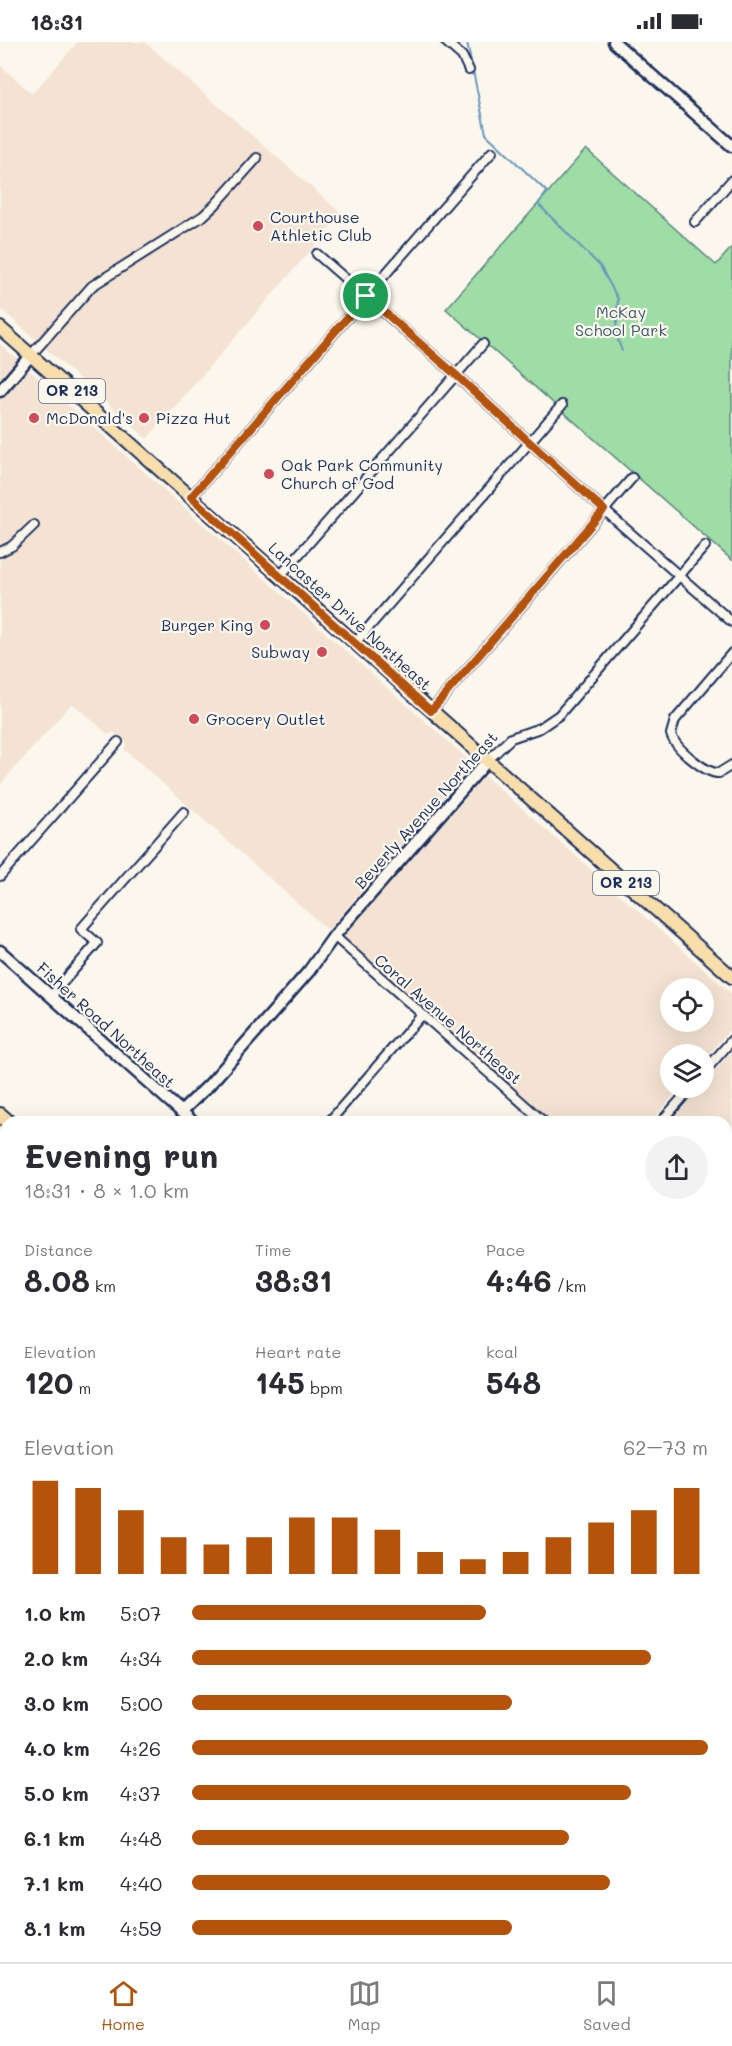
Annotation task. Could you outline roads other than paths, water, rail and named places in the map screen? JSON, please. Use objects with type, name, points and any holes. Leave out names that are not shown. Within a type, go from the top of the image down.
[{"type":"main road","name":"Lancaster Drive Northeast","points":[[0,328],[732,977]]},
{"type":"street","points":[[446,42],[462,56],[469,70]]},
{"type":"street","points":[[614,42],[732,146]]},
{"type":"street","points":[[191,497],[492,152]]},
{"type":"street","points":[[0,390],[92,286],[203,216],[215,206],[257,158]]},
{"type":"street","points":[[695,222],[732,180]]},
{"type":"street","points":[[317,254],[732,622]]},
{"type":"street","points":[[280,576],[483,344]]},
{"type":"street","points":[[355,643],[562,405]]},
{"type":"street","points":[[431,711],[632,478]]},
{"type":"street","points":[[0,552],[21,540],[34,525]]},
{"type":"street","name":"Beverly Avenue Northeast","points":[[181,1112],[209,1084],[309,971],[334,936],[488,760],[511,738],[540,728],[559,715],[705,546]]},
{"type":"street","points":[[732,653],[675,720],[671,734],[676,745],[707,771],[713,774],[719,773],[732,765]]},
{"type":"street","points":[[0,876],[118,742]]},
{"type":"street","points":[[51,996],[97,943],[81,929],[184,812]]},
{"type":"street","name":"Coral Avenue Northeast","points":[[334,936],[537,1116]]},
{"type":"street","name":"Fisher Road Northeast","points":[[0,951],[186,1116]]},
{"type":"street","points":[[334,1116],[422,1015]]},
{"type":"street","points":[[714,1061],[732,1040]]},
{"type":"street","points":[[666,1116],[682,1098]]},
{"type":"waterway","points":[[467,42],[486,134],[547,192],[538,204],[600,266],[618,299],[616,335],[622,351]]},
{"type":"place","name":"Courthouse Athletic Club","points":[[258,226]]},
{"type":"place","name":"McDonald's","points":[[34,418]]},
{"type":"place","name":"Pizza Hut","points":[[144,418]]},
{"type":"place","name":"Oak Park Community Church of God","points":[[269,474]]},
{"type":"place","name":"Burger King","points":[[265,625]]},
{"type":"place","name":"Subway","points":[[322,652]]},
{"type":"place","name":"Grocery Outlet","points":[[194,719]]},
{"type":"park label","name":"McKay School Park","points":[[621,321]]}]
